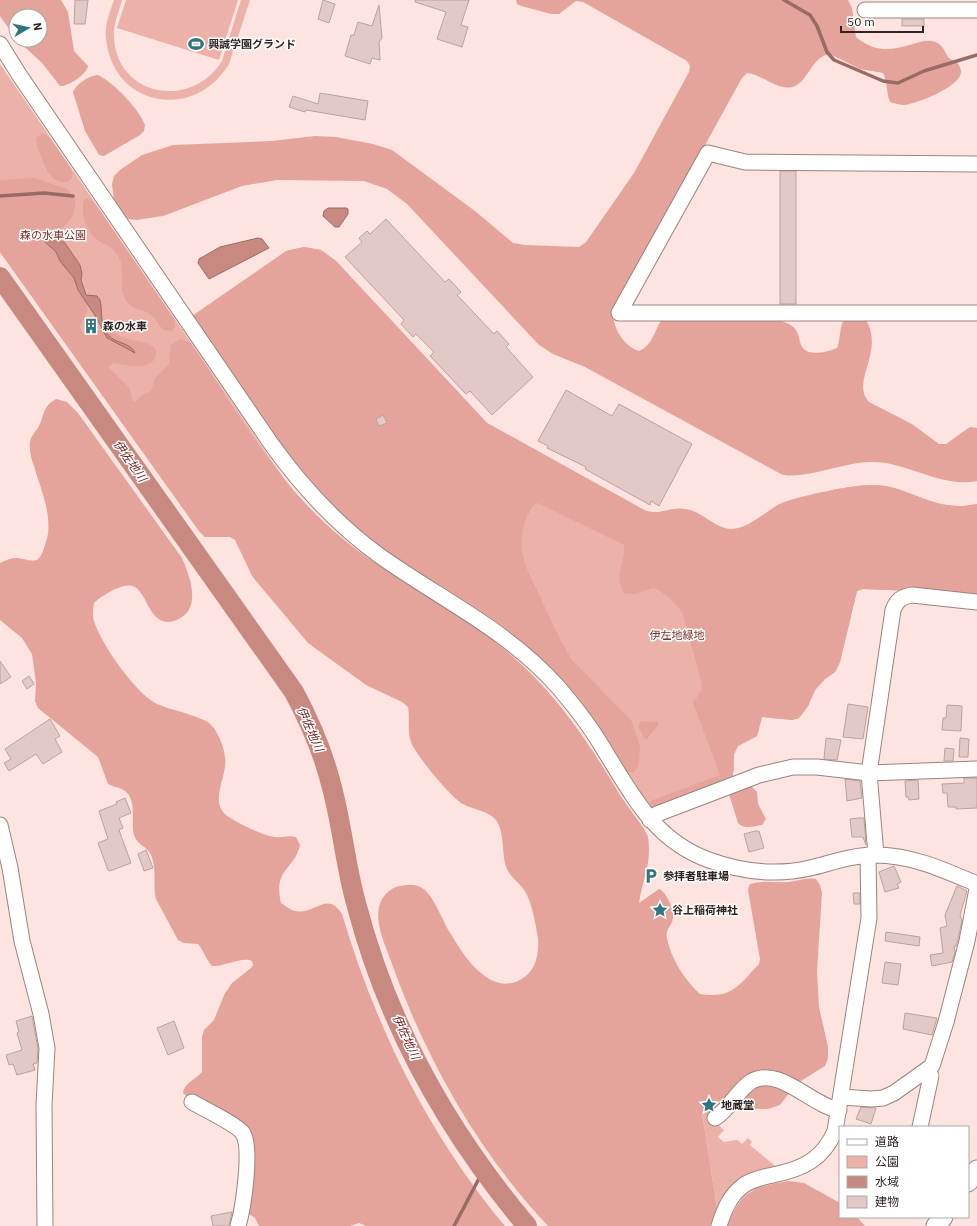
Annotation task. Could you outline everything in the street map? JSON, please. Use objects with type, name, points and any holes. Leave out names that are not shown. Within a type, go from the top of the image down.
[{"type":"main road","points":[[969,1181],[977,1170]]},
{"type":"street","points":[[865,10],[977,10]]},
{"type":"street","points":[[0,44],[41,107],[290,471],[333,517],[356,538],[381,557],[497,632],[539,667],[592,730],[639,807],[668,837],[705,859],[746,871],[788,872],[839,860],[872,855],[908,858],[925,862],[977,884]]},
{"type":"street","points":[[977,164],[745,162],[708,153],[619,312],[977,313]]},
{"type":"street","points":[[719,1226],[730,1200],[745,1184],[755,1179],[802,1167],[822,1152],[830,1142],[835,1131],[869,918],[872,855],[869,773],[893,610],[896,602],[903,596],[912,595],[977,602]]},
{"type":"street","points":[[650,820],[657,814],[759,775],[782,769],[817,767],[869,773],[977,769]]},
{"type":"street","points":[[0,825],[22,941],[41,1014],[46,1048],[44,1105],[45,1226]]},
{"type":"street","points":[[715,1118],[724,1112],[743,1089],[752,1081],[763,1078],[776,1079],[788,1084],[828,1109],[840,1104],[883,1098],[894,1093],[927,1070],[934,1061],[946,1022],[967,941],[977,889]]},
{"type":"street","points":[[920,1126],[931,1076],[927,1070]]},
{"type":"street","points":[[192,1102],[239,1129],[246,1139],[245,1191],[238,1226]]},
{"type":"green space","points":[[0,0],[61,0],[68,12],[74,51],[88,66],[87,69],[81,76],[72,82],[60,86],[42,63],[26,48],[48,48],[48,8],[8,8],[8,28],[0,16]]},
{"type":"green space","points":[[114,0],[122,0],[115,22],[114,36],[118,56],[127,72],[140,83],[157,90],[174,91],[192,87],[208,77],[222,61],[241,0],[250,0],[229,64],[214,82],[196,94],[176,99],[157,99],[138,92],[123,79],[112,61],[106,33],[109,14]]},
{"type":"green space","name":"興誠学園グランド","points":[[126,0],[238,0],[219,60],[117,28]]},
{"type":"green space","points":[[516,0],[848,0],[852,8],[856,37],[869,45],[881,49],[893,49],[923,41],[932,41],[941,46],[948,57],[957,63],[961,69],[959,78],[946,89],[928,98],[905,105],[890,102],[886,80],[883,73],[860,69],[832,55],[826,55],[816,62],[800,83],[795,86],[783,87],[759,76],[747,73],[742,78],[614,310],[614,322],[619,335],[623,340],[628,345],[639,351],[650,341],[662,319],[778,320],[792,326],[796,330],[801,345],[804,349],[808,352],[818,353],[837,348],[841,326],[844,319],[866,320],[871,332],[872,344],[863,385],[864,394],[869,402],[912,424],[939,444],[946,444],[970,427],[977,428],[977,481],[950,481],[899,466],[872,462],[850,464],[800,475],[781,474],[585,367],[553,354],[539,345],[407,204],[387,189],[364,181],[277,180],[242,186],[163,216],[137,220],[129,219],[123,215],[114,201],[112,184],[114,176],[120,170],[142,155],[173,145],[272,141],[315,136],[336,137],[373,144],[392,150],[475,211],[513,243],[525,245],[579,247],[586,242],[634,173],[689,72],[690,66],[687,61],[583,2],[576,1],[559,14],[551,14],[521,6],[517,4]]},
{"type":"green space","name":"森の水車公園","points":[[0,64],[283,477],[212,537],[205,537],[199,531],[0,252]]},
{"type":"green space","points":[[98,75],[111,84],[125,97],[137,111],[145,125],[144,131],[140,135],[104,156],[99,155],[85,131],[73,92],[84,80]]},
{"type":"green space","points":[[42,133],[49,137],[71,169],[72,177],[67,182],[60,182],[56,180],[47,170],[36,142],[36,138]]},
{"type":"green space","points":[[35,178],[67,189],[75,198],[74,212],[67,224],[57,233],[45,240],[56,252],[74,278],[78,290],[86,301],[88,310],[80,327],[84,334],[102,330],[111,341],[132,353],[120,341],[109,336],[105,326],[108,325],[113,332],[121,337],[144,342],[156,349],[156,356],[153,361],[148,364],[134,366],[114,363],[109,366],[110,369],[129,387],[133,401],[135,402],[142,395],[151,391],[155,378],[169,364],[171,345],[180,339],[191,343],[270,461],[306,504],[326,524],[345,541],[387,571],[451,611],[493,640],[547,690],[577,728],[620,795],[647,833],[649,855],[639,903],[659,889],[667,897],[673,915],[667,932],[669,946],[679,969],[700,994],[720,994],[734,989],[759,964],[760,959],[748,890],[750,884],[816,879],[820,885],[822,893],[817,971],[819,1007],[828,1047],[828,1058],[825,1066],[796,1084],[780,1105],[768,1109],[754,1109],[742,1104],[733,1103],[702,1113],[717,1208],[710,1226],[548,1226],[499,1167],[477,1136],[456,1103],[421,1035],[384,943],[378,921],[378,914],[381,900],[390,890],[406,885],[419,886],[430,897],[464,955],[482,974],[503,984],[514,982],[526,976],[532,969],[538,950],[538,939],[533,911],[527,895],[509,872],[505,863],[498,823],[492,816],[463,804],[451,794],[426,766],[411,742],[409,733],[408,707],[402,702],[366,685],[308,643],[252,576],[235,540],[230,537],[205,537],[199,531],[0,252],[0,180]]},
{"type":"green space","points":[[87,198],[93,201],[174,319],[175,327],[172,331],[164,330],[150,314],[135,308],[126,300],[122,289],[121,261],[116,252],[94,237],[87,228],[83,205],[84,200]]},
{"type":"green space","name":"伊左地緑地","points":[[304,247],[321,250],[336,261],[487,423],[646,511],[656,512],[674,509],[691,510],[721,527],[734,529],[747,525],[776,506],[790,500],[862,485],[881,485],[891,487],[947,505],[962,506],[977,504],[912,591],[863,589],[857,591],[840,662],[835,672],[825,679],[815,690],[808,706],[799,718],[792,720],[762,717],[757,736],[738,746],[734,754],[734,771],[652,809],[645,802],[598,726],[544,662],[501,625],[386,551],[278,441],[286,251]]},
{"type":"green space","name":"伊左地緑地","points":[[304,247],[321,250],[336,261],[487,423],[646,511],[656,512],[674,509],[691,510],[721,527],[734,529],[747,525],[776,506],[790,500],[862,485],[881,485],[891,487],[947,505],[962,506],[977,504],[977,598],[912,591],[863,589],[857,591],[840,662],[835,672],[825,679],[815,690],[808,706],[799,718],[792,720],[762,717],[757,736],[738,746],[734,754],[733,778],[652,809],[650,803],[653,800],[720,775],[693,703],[701,691],[702,684],[683,615],[671,599],[654,588],[634,594],[624,593],[621,586],[620,574],[624,545],[538,503],[533,505],[525,521],[522,536],[522,552],[526,567],[560,639],[572,660],[631,720],[640,745],[639,764],[634,772],[625,770],[585,710],[554,673],[520,640],[481,611],[378,544],[327,502],[286,452],[192,316],[286,251]]},
{"type":"green space","points":[[56,399],[67,402],[78,413],[182,558],[188,572],[192,589],[191,605],[188,612],[179,619],[167,622],[160,620],[155,616],[137,589],[132,586],[123,586],[118,588],[94,603],[93,616],[98,631],[119,666],[128,678],[147,697],[161,706],[195,716],[209,723],[213,727],[221,741],[224,753],[225,764],[219,802],[221,809],[226,815],[250,828],[270,836],[296,837],[300,845],[297,854],[282,876],[279,892],[281,903],[289,909],[295,911],[309,910],[320,905],[331,904],[342,914],[371,998],[388,1039],[407,1078],[452,1154],[477,1191],[505,1226],[366,1226],[359,1223],[350,1226],[259,1226],[255,1218],[247,1213],[250,1145],[183,1093],[185,1087],[202,1072],[202,1037],[204,1030],[214,1020],[224,995],[232,983],[251,968],[253,965],[252,961],[244,960],[212,966],[198,944],[184,943],[178,940],[156,899],[154,888],[154,864],[150,853],[135,838],[133,830],[133,806],[129,795],[125,791],[108,784],[98,757],[38,708],[35,701],[36,683],[32,654],[22,638],[0,620],[0,563],[8,559],[15,558],[31,560],[38,559],[42,553],[48,535],[48,516],[32,460],[30,442],[31,437],[39,426],[44,411],[51,402]]},
{"type":"green space","points":[[641,721],[657,722],[659,724],[647,739],[644,738],[638,726]]},
{"type":"green space","points":[[747,786],[752,787],[757,792],[758,804],[766,819],[762,825],[746,827],[738,823],[729,794]]},
{"type":"green space","points":[[713,1108],[716,1123],[724,1130],[718,1137],[724,1142],[737,1140],[742,1144],[748,1138],[752,1142],[750,1145],[775,1166],[756,1171],[733,1184],[727,1190],[717,1208],[702,1113]]},
{"type":"green space","points":[[788,1181],[804,1183],[839,1202],[839,1218],[858,1218],[865,1226],[727,1226],[732,1214],[743,1198],[756,1189]]},
{"type":"water","points":[[328,208],[348,209],[348,214],[339,227],[335,227],[323,216],[324,211]]},
{"type":"water","points":[[55,238],[65,243],[80,265],[82,274],[81,280],[86,295],[97,296],[100,300],[103,323],[106,332],[115,340],[130,347],[135,353],[107,338],[96,317],[78,290],[74,278],[60,261],[56,252],[45,242],[45,240]]},
{"type":"water","points":[[258,238],[262,239],[269,248],[209,279],[198,263],[199,259],[220,247]]},
{"type":"building","points":[[75,0],[88,0],[85,24],[74,24]]},
{"type":"building","points":[[323,0],[335,4],[329,23],[318,19]]},
{"type":"building","points":[[415,0],[469,0],[461,25],[468,27],[462,47],[437,39],[446,12],[415,2]]},
{"type":"building","points":[[379,5],[382,38],[379,42],[380,60],[372,58],[370,64],[345,56],[351,35],[354,35],[358,22],[372,26]]},
{"type":"building","points":[[902,19],[924,19],[924,26],[902,26]]},
{"type":"building","points":[[320,93],[368,101],[365,120],[306,110],[305,112],[289,107],[293,96],[318,104]]},
{"type":"building","points":[[780,171],[796,171],[796,304],[780,304]]},
{"type":"building","points":[[386,219],[445,282],[449,279],[461,292],[457,295],[494,334],[497,331],[509,344],[506,347],[533,377],[492,415],[470,391],[466,394],[430,356],[434,352],[416,334],[413,337],[401,324],[404,320],[345,257],[362,242],[359,238],[367,231],[370,234]]},
{"type":"building","points":[[566,390],[612,416],[619,404],[692,444],[659,506],[651,501],[650,505],[585,469],[586,467],[547,448],[548,446],[538,441]]},
{"type":"building","points":[[383,415],[387,423],[379,426],[376,419]]},
{"type":"building","points":[[0,661],[11,677],[0,684]]},
{"type":"building","points":[[29,676],[34,684],[27,689],[22,681]]},
{"type":"building","points":[[848,704],[868,707],[863,739],[843,737]]},
{"type":"building","points":[[947,705],[962,706],[961,731],[942,730],[943,718],[946,718]]},
{"type":"building","points":[[50,719],[60,736],[55,739],[62,752],[43,764],[36,754],[9,771],[4,763],[11,759],[5,749]]},
{"type":"building","points":[[826,738],[841,740],[837,760],[824,759]]},
{"type":"building","points":[[960,738],[969,739],[968,757],[959,757]]},
{"type":"building","points":[[945,748],[954,749],[953,761],[944,761]]},
{"type":"building","points":[[964,778],[977,778],[977,808],[956,809],[956,807],[948,807],[947,793],[943,793],[942,784],[964,783]]},
{"type":"building","points":[[845,779],[860,781],[862,798],[847,801]]},
{"type":"building","points":[[918,780],[919,799],[909,800],[908,797],[906,797],[905,781]]},
{"type":"building","points":[[125,798],[131,813],[119,818],[123,828],[119,830],[131,863],[110,871],[108,870],[98,843],[108,839],[99,811],[117,804],[116,802]]},
{"type":"building","points":[[864,818],[866,845],[863,837],[852,837],[850,819]]},
{"type":"building","points":[[759,831],[764,848],[749,852],[744,834]]},
{"type":"building","points":[[146,850],[153,868],[144,871],[138,854]]},
{"type":"building","points":[[894,866],[901,882],[897,884],[899,888],[885,892],[879,872]]},
{"type":"building","points":[[957,886],[967,891],[960,915],[962,921],[956,946],[954,946],[955,952],[952,962],[932,966],[930,955],[943,953],[940,928],[947,926],[945,915]]},
{"type":"building","points":[[853,893],[860,893],[860,904],[854,904]]},
{"type":"building","points":[[886,932],[920,937],[919,946],[885,941]]},
{"type":"building","points":[[885,962],[901,964],[898,985],[882,983]]},
{"type":"building","points":[[905,1013],[937,1018],[932,1035],[903,1029]]},
{"type":"building","points":[[32,1016],[38,1049],[37,1063],[33,1064],[35,1070],[17,1075],[13,1064],[9,1065],[6,1055],[22,1050],[17,1033],[19,1032],[16,1021]]},
{"type":"building","points":[[174,1021],[184,1048],[168,1055],[157,1028]]},
{"type":"building","points":[[861,1107],[876,1108],[871,1124],[856,1119]]},
{"type":"building","points":[[232,1212],[229,1226],[213,1226],[211,1216]]},
{"type":"waterway","points":[[784,0],[810,15],[817,26],[827,52],[834,60],[883,81],[898,83],[924,71],[977,55]]},
{"type":"waterway","points":[[0,196],[44,193],[73,196]]},
{"type":"waterway","name":"伊佐地川","points":[[0,277],[294,692],[311,726],[328,772],[335,799],[356,903],[369,947],[385,991],[403,1033],[423,1074],[446,1114],[498,1190],[527,1226]]},
{"type":"waterway","points":[[454,1226],[483,1171]]},
{"type":"place","name":"興誠学園グランド","points":[[196,44]]},
{"type":"place","name":"森の水車","points":[[91,326]]},
{"type":"place","name":"参拝者駐車場","points":[[651,876]]},
{"type":"place","name":"谷上稲荷神社","points":[[660,910]]},
{"type":"place","name":"地蔵堂","points":[[709,1105]]}]
